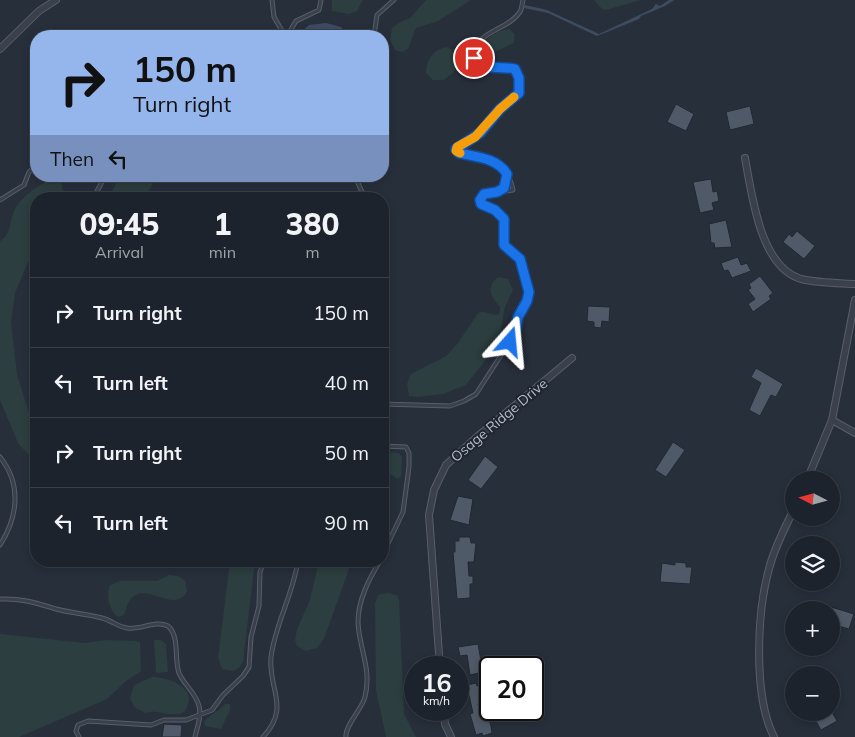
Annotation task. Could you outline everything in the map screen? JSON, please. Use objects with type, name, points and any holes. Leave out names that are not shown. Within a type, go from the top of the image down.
[{"type":"street","points":[[0,49],[39,11],[56,0]]},
{"type":"street","points":[[745,158],[764,238],[776,262],[791,275],[801,278],[855,284],[855,291]]},
{"type":"street","points":[[811,471],[832,420],[855,300]]},
{"type":"street","name":"Osage Ridge Drive","points":[[439,656],[429,515],[434,490],[446,465],[572,358]]},
{"type":"street","points":[[832,420],[855,433]]},
{"type":"street","points":[[774,737],[766,719],[762,698],[759,624],[769,566],[787,526]]},
{"type":"street","points":[[445,721],[451,737]]},
{"type":"lane","points":[[272,0],[276,22],[282,30]]},
{"type":"lane","points":[[290,30],[296,21],[319,10],[321,0]]},
{"type":"lane","points":[[375,30],[377,15],[394,0]]},
{"type":"lane","points":[[389,404],[445,406],[464,401],[476,394],[510,342],[516,330],[518,317],[527,301],[529,292],[520,259],[504,245],[504,219],[495,210],[480,203],[481,196],[513,190],[507,174],[503,167],[495,162],[459,153],[456,149],[480,133],[500,109],[519,93],[519,78],[515,69],[480,64],[474,55],[481,39],[520,11],[523,0]]},
{"type":"lane","points":[[0,200],[24,185],[30,171]]},
{"type":"lane","points":[[497,192],[506,184],[507,174]]},
{"type":"lane","points":[[389,446],[406,447],[409,459],[403,512],[389,541]]},
{"type":"lane","points":[[0,457],[12,476],[15,510],[8,531],[0,546]]},
{"type":"lane","points":[[79,737],[76,731],[78,725],[88,722],[151,725],[164,720],[186,720],[212,710],[222,695],[243,676],[249,667],[251,637],[259,606],[262,567]]},
{"type":"lane","points":[[263,737],[273,724],[278,708],[272,654],[295,580],[297,567]]},
{"type":"lane","points":[[346,737],[346,731],[363,705],[368,679],[368,667],[358,623],[359,612],[370,579],[377,567]]},
{"type":"lane","points":[[0,599],[18,598],[32,601],[101,618],[124,628],[132,629],[159,624],[168,626],[175,636],[178,671],[197,699],[200,716],[195,737]]},
{"type":"shaded area","points":[[332,0],[363,0],[357,11],[349,14],[332,11]]},
{"type":"shaded area","points":[[426,0],[471,0],[438,21],[416,28],[408,49],[402,52],[395,50],[390,40],[392,28],[410,18]]},
{"type":"shaded area","points":[[594,0],[641,0],[606,10],[602,9]]},
{"type":"shaded area","points":[[510,29],[515,35],[514,43],[484,57],[480,55],[480,50],[485,41],[500,31]]},
{"type":"shaded area","points":[[447,47],[453,51],[456,57],[454,72],[444,80],[433,80],[426,73],[427,64],[434,53]]},
{"type":"shaded area","points":[[59,182],[63,191],[30,192],[43,183]]},
{"type":"shaded area","points":[[117,182],[154,182],[148,192],[112,192]]},
{"type":"shaded area","points":[[30,192],[30,257],[15,293],[11,322],[17,375],[30,416],[30,456],[18,443],[0,400],[0,241],[7,235],[14,211],[23,198]]},
{"type":"shaded area","points":[[498,277],[508,279],[513,290],[505,307],[501,329],[487,358],[466,385],[443,394],[418,397],[409,396],[407,384],[411,374],[446,356],[458,343],[478,313],[499,314],[500,307],[494,300],[491,292],[492,284]]},
{"type":"shaded area","points":[[392,452],[399,453],[402,457],[401,476],[398,479],[389,474],[389,455]]},
{"type":"shaded area","points":[[229,567],[254,567],[243,662],[239,668],[233,671],[222,669],[218,658]]},
{"type":"shaded area","points":[[318,567],[349,567],[324,639],[317,648],[306,651],[297,646],[295,640],[297,629],[310,600]]},
{"type":"shaded area","points":[[169,575],[178,576],[185,581],[187,591],[181,598],[175,600],[167,599],[144,593],[130,600],[124,615],[118,617],[112,611],[108,598],[110,585],[120,581],[157,581]]},
{"type":"shaded area","points":[[387,593],[397,595],[399,600],[404,721],[408,721],[416,737],[386,737],[376,690],[375,603],[378,595]]},
{"type":"shaded area","points":[[0,634],[85,643],[106,640],[140,642],[141,671],[126,681],[107,699],[19,737],[0,737]]},
{"type":"shaded area","points":[[154,640],[161,640],[166,644],[168,672],[156,673]]},
{"type":"shaded area","points":[[152,677],[175,682],[186,691],[189,697],[184,712],[179,714],[146,713],[134,707],[130,698],[134,685]]},
{"type":"shaded area","points":[[225,704],[230,704],[230,710],[221,729],[205,726],[204,722]]},
{"type":"water","points":[[669,0],[674,0],[641,16],[639,19],[597,36],[548,13],[524,8],[525,5],[547,10],[599,34],[652,9],[656,4],[660,6]]},
{"type":"water","points":[[326,23],[341,27],[343,30],[304,30],[309,25]]},
{"type":"building","points":[[676,104],[694,114],[686,131],[667,122]]},
{"type":"building","points":[[750,106],[754,124],[730,130],[726,112]]},
{"type":"building","points":[[711,179],[713,192],[717,191],[719,201],[712,203],[714,210],[700,213],[693,182]]},
{"type":"building","points":[[726,220],[732,247],[715,248],[714,243],[711,243],[709,224]]},
{"type":"building","points":[[797,231],[815,246],[804,259],[783,242],[789,234],[792,237]]},
{"type":"building","points":[[738,257],[741,265],[747,263],[751,271],[732,278],[728,270],[724,271],[721,263]]},
{"type":"building","points":[[760,276],[773,293],[769,296],[771,299],[753,312],[748,304],[755,299],[748,290],[751,288],[749,284]]},
{"type":"building","points":[[588,306],[610,307],[609,322],[602,321],[601,328],[594,327],[594,322],[587,321]]},
{"type":"building","points":[[756,368],[783,384],[776,397],[771,395],[760,416],[749,410],[761,383],[751,377]]},
{"type":"building","points":[[673,442],[685,450],[666,477],[655,470]]},
{"type":"building","points":[[485,456],[498,467],[481,489],[468,480]]},
{"type":"building","points":[[458,496],[473,499],[469,525],[450,520]]},
{"type":"building","points":[[459,537],[470,537],[471,543],[476,543],[474,562],[468,562],[469,576],[473,576],[473,584],[470,584],[470,598],[457,599],[453,552],[455,552],[455,541],[459,541]]},
{"type":"building","points":[[675,562],[686,563],[686,567],[692,567],[690,584],[660,582],[662,563],[675,565]]},
{"type":"building","points":[[840,610],[854,614],[849,629],[840,626]]},
{"type":"building","points":[[478,644],[480,656],[479,673],[470,675],[469,656],[460,656],[458,647]]},
{"type":"building","points":[[476,683],[477,686],[479,686],[479,721],[490,721],[492,733],[483,736],[482,733],[476,735],[470,714],[473,713],[469,685]]},
{"type":"building","points":[[816,721],[837,721],[821,730]]},
{"type":"building","points":[[164,724],[182,725],[181,737],[162,737]]},
{"type":"slow traffic","points":[[460,153],[456,151],[457,147],[480,133],[500,109],[514,97]]},
{"type":"route","points":[[474,58],[477,63],[483,65],[515,69],[519,78],[520,91],[517,95],[500,109],[480,133],[471,140],[459,145],[456,149],[459,153],[495,162],[503,167],[507,174],[508,179],[504,188],[497,192],[484,194],[481,196],[480,203],[499,212],[502,216],[505,226],[503,243],[507,249],[520,259],[524,267],[529,295],[526,304],[520,312],[516,330],[510,342]]}]
